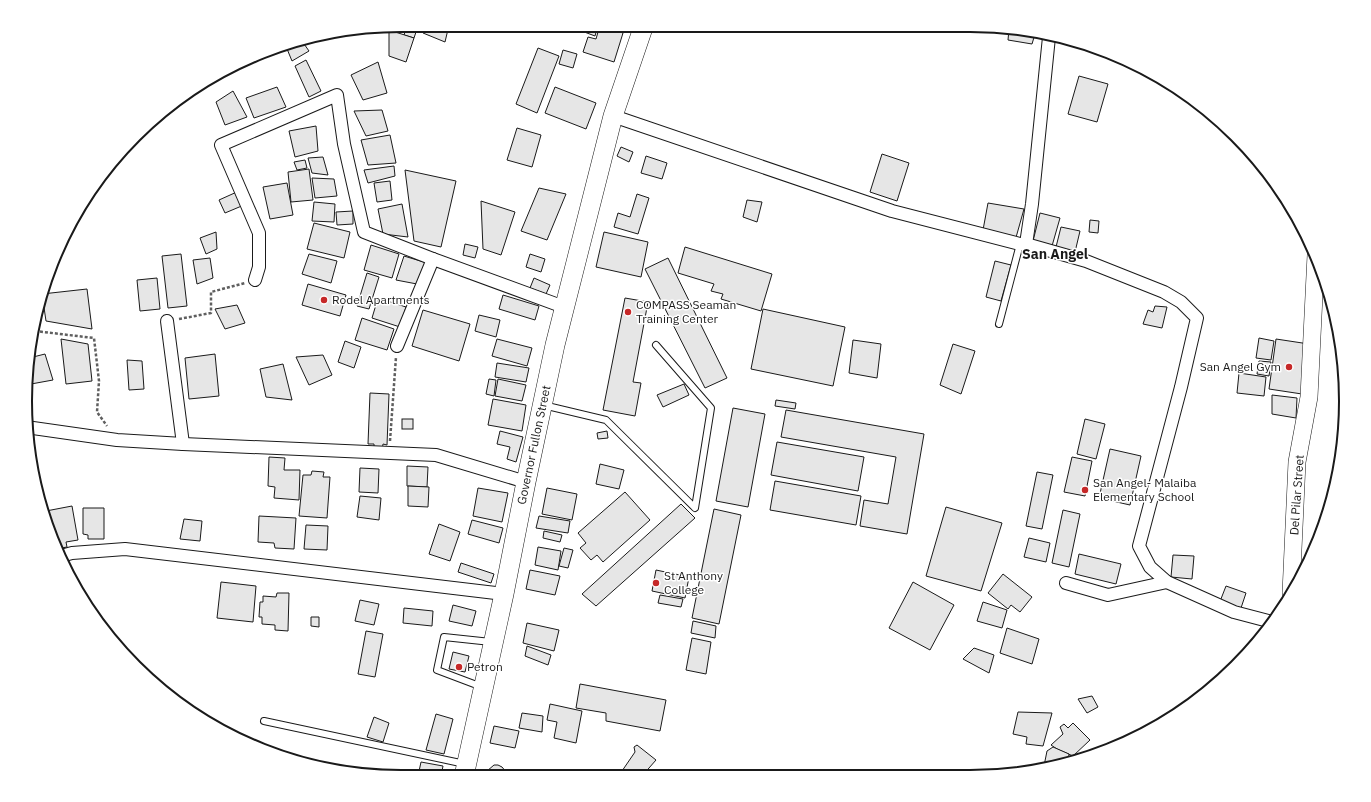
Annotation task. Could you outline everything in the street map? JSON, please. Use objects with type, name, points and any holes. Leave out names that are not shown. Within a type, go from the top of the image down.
[{"type":"main road","name":"Governor Fullon Street","points":[[465,770],[484,688],[542,405],[564,307],[613,116],[642,32]]},
{"type":"street","points":[[1023,244],[1032,204],[1049,41]]},
{"type":"street","points":[[255,280],[259,267],[259,233],[221,145],[337,96],[344,144],[364,232],[564,307]]},
{"type":"street","points":[[613,116],[892,211],[1023,244],[1086,262],[1164,292],[1181,302],[1197,318],[1181,387],[1139,546],[1150,566],[1167,582],[1234,612],[1267,621]]},
{"type":"street","points":[[397,346],[433,259]]},
{"type":"street","name":"Del Pilar Street","points":[[1292,581],[1297,462],[1309,397],[1315,272]]},
{"type":"street","points":[[167,322],[183,444]]},
{"type":"street","points":[[33,428],[116,440],[436,456],[526,482]]},
{"type":"street","points":[[67,557],[125,549],[504,594]]},
{"type":"street","points":[[1066,583],[1108,594],[1167,582]]},
{"type":"lane","points":[[999,324],[1023,244]]},
{"type":"lane","points":[[542,405],[606,420],[695,508],[711,408],[656,345]]},
{"type":"lane","points":[[484,688],[437,670],[444,637],[493,642]]},
{"type":"lane","points":[[264,721],[465,770]]},
{"type":"path","points":[[167,322],[211,313],[211,292],[255,280]]},
{"type":"path","points":[[39,331],[94,338],[99,381],[97,412],[116,440]]},
{"type":"path","points":[[389,453],[397,346]]},
{"type":"building","points":[[389,32],[396,32],[414,38],[406,62],[389,56]]},
{"type":"building","points":[[405,32],[416,32],[414,38],[404,35]]},
{"type":"building","points":[[423,32],[447,32],[445,42]]},
{"type":"building","points":[[584,32],[596,32],[595,36]]},
{"type":"building","points":[[598,32],[623,33],[614,62],[583,52],[588,37],[596,39]]},
{"type":"building","points":[[1009,34],[1034,38],[1032,44],[1008,40]]},
{"type":"building","points":[[305,45],[309,51],[292,61],[288,50]]},
{"type":"building","points":[[538,48],[559,56],[537,113],[516,104]]},
{"type":"building","points":[[563,50],[577,54],[573,68],[559,64]]},
{"type":"building","points":[[306,60],[321,91],[309,97],[295,66]]},
{"type":"building","points":[[378,62],[387,93],[363,100],[351,75]]},
{"type":"building","points":[[1079,76],[1108,84],[1097,122],[1068,114]]},
{"type":"building","points":[[277,87],[286,107],[254,118],[246,98]]},
{"type":"building","points":[[555,87],[596,103],[586,129],[545,113]]},
{"type":"building","points":[[233,91],[247,117],[225,125],[216,102]]},
{"type":"building","points":[[382,110],[388,131],[366,136],[354,111]]},
{"type":"building","points":[[316,126],[318,151],[295,157],[289,131]]},
{"type":"building","points":[[517,128],[541,135],[532,167],[507,160]]},
{"type":"building","points":[[390,135],[396,163],[368,165],[361,140]]},
{"type":"building","points":[[621,147],[633,152],[629,162],[617,156]]},
{"type":"building","points":[[882,154],[909,163],[897,201],[870,192]]},
{"type":"building","points":[[646,156],[667,163],[662,179],[641,173]]},
{"type":"building","points":[[323,157],[328,175],[312,173],[308,158]]},
{"type":"building","points":[[305,160],[307,168],[297,170],[294,162]]},
{"type":"building","points":[[394,166],[395,176],[368,183],[364,170]]},
{"type":"building","points":[[309,169],[313,200],[291,202],[288,172]]},
{"type":"building","points":[[405,170],[456,181],[441,247],[414,241]]},
{"type":"building","points":[[312,178],[334,179],[337,196],[315,198]]},
{"type":"building","points":[[390,181],[392,200],[377,202],[374,183]]},
{"type":"building","points":[[287,183],[293,215],[270,219],[263,187]]},
{"type":"building","points":[[539,188],[566,194],[547,240],[521,231]]},
{"type":"building","points":[[239,191],[244,205],[225,213],[219,200]]},
{"type":"building","points":[[637,194],[649,198],[638,234],[614,227],[618,213],[630,217]]},
{"type":"building","points":[[747,200],[762,202],[757,222],[743,217]]},
{"type":"building","points":[[481,201],[515,212],[501,255],[483,249]]},
{"type":"building","points":[[314,202],[335,204],[334,222],[312,221]]},
{"type":"building","points":[[988,203],[1024,209],[1015,241],[983,230]]},
{"type":"building","points":[[402,204],[408,237],[383,234],[378,209]]},
{"type":"building","points":[[353,211],[353,224],[337,225],[336,212]]},
{"type":"building","points":[[1040,213],[1060,218],[1052,246],[1033,241]]},
{"type":"building","points":[[1090,220],[1099,221],[1098,233],[1089,232]]},
{"type":"building","points":[[314,223],[350,232],[344,258],[307,249]]},
{"type":"building","points":[[1061,227],[1080,231],[1075,252],[1056,247]]},
{"type":"building","points":[[216,232],[217,249],[206,254],[200,238]]},
{"type":"building","points":[[604,232],[648,242],[641,277],[596,267]]},
{"type":"building","points":[[465,244],[478,247],[475,258],[463,255]]},
{"type":"building","points":[[371,245],[399,254],[392,278],[364,270]]},
{"type":"building","points":[[685,247],[772,274],[761,311],[721,299],[723,294],[711,291],[714,284],[678,273]]},
{"type":"building","points":[[181,254],[187,306],[168,308],[162,256]]},
{"type":"building","points":[[309,254],[337,261],[331,283],[302,274]]},
{"type":"building","points":[[530,254],[545,259],[541,272],[526,267]]},
{"type":"building","points":[[404,256],[427,263],[417,284],[396,280]]},
{"type":"building","points":[[210,258],[213,278],[197,284],[193,260]]},
{"type":"building","points":[[668,258],[727,378],[705,388],[645,269]]},
{"type":"building","points":[[995,261],[1011,265],[1001,301],[986,297]]},
{"type":"building","points":[[367,273],[379,277],[369,309],[357,306]]},
{"type":"building","points":[[157,278],[160,309],[140,311],[137,280]]},
{"type":"building","points":[[534,278],[550,285],[546,294],[530,288]]},
{"type":"building","name":"Rodel Apartments","points":[[308,284],[346,295],[340,316],[302,305]]},
{"type":"building","points":[[87,289],[92,329],[46,321],[44,308],[49,293]]},
{"type":"building","points":[[503,295],[539,306],[535,320],[499,309]]},
{"type":"building","points":[[378,298],[406,307],[400,327],[372,318]]},
{"type":"building","points":[[625,298],[648,302],[633,382],[641,383],[635,416],[603,410]]},
{"type":"building","points":[[237,305],[245,323],[225,329],[215,309]]},
{"type":"building","points":[[1155,306],[1167,307],[1162,328],[1143,324],[1148,310],[1153,312]]},
{"type":"building","points":[[763,309],[845,327],[833,386],[751,369]]},
{"type":"building","points":[[423,310],[470,324],[459,361],[412,346]]},
{"type":"building","points":[[479,315],[500,320],[496,337],[475,331]]},
{"type":"building","points":[[362,318],[394,329],[387,350],[355,340]]},
{"type":"building","points":[[1259,338],[1274,341],[1271,360],[1256,358]]},
{"type":"building","points":[[61,339],[88,344],[92,381],[66,384]]},
{"type":"building","points":[[497,339],[532,348],[527,366],[492,356]]},
{"type":"building","name":"San Angel Gym","points":[[1276,339],[1309,344],[1302,394],[1269,389]]},
{"type":"building","points":[[853,340],[881,344],[877,378],[849,373]]},
{"type":"building","points":[[345,341],[361,347],[354,368],[338,362]]},
{"type":"building","points":[[953,344],[975,351],[961,394],[940,385]]},
{"type":"building","points":[[45,354],[53,380],[33,384],[35,357]]},
{"type":"building","points":[[215,354],[219,396],[189,399],[185,358]]},
{"type":"building","points":[[323,355],[332,375],[309,385],[296,357]]},
{"type":"building","points":[[127,360],[142,361],[144,389],[129,390]]},
{"type":"building","points":[[1259,361],[1271,362],[1269,376],[1257,374]]},
{"type":"building","points":[[497,363],[529,368],[526,382],[495,377]]},
{"type":"building","points":[[283,364],[292,400],[266,397],[260,369]]},
{"type":"building","points":[[1239,373],[1266,377],[1264,396],[1237,393]]},
{"type":"building","points":[[489,379],[496,380],[494,396],[486,394]]},
{"type":"building","points":[[498,379],[526,385],[522,401],[495,396]]},
{"type":"building","points":[[684,384],[689,395],[663,407],[657,395]]},
{"type":"building","points":[[370,393],[389,394],[387,445],[383,444],[382,451],[374,451],[374,444],[368,444]]},
{"type":"building","points":[[1272,395],[1297,398],[1296,418],[1272,414]]},
{"type":"building","points":[[493,399],[526,405],[522,431],[488,425]]},
{"type":"building","points":[[776,400],[796,403],[795,409],[775,406]]},
{"type":"building","points":[[733,408],[765,414],[748,507],[716,501]]},
{"type":"building","points":[[786,410],[924,434],[907,534],[860,526],[864,500],[888,504],[896,457],[781,437]]},
{"type":"building","points":[[402,419],[413,419],[413,429],[402,429]]},
{"type":"building","points":[[1085,419],[1105,424],[1096,459],[1077,454]]},
{"type":"building","points":[[500,431],[523,437],[516,462],[507,459],[510,447],[497,444]]},
{"type":"building","points":[[607,431],[608,438],[598,439],[597,433]]},
{"type":"building","points":[[777,442],[864,457],[858,491],[771,475]]},
{"type":"building","points":[[1110,449],[1141,456],[1130,505],[1099,498]]},
{"type":"building","points":[[269,457],[285,458],[284,470],[300,470],[299,500],[274,498],[275,487],[268,486]]},
{"type":"building","points":[[1072,457],[1092,461],[1085,496],[1064,492]]},
{"type":"building","points":[[600,464],[624,470],[619,489],[596,484]]},
{"type":"building","points":[[407,466],[428,467],[427,487],[407,486]]},
{"type":"building","points":[[360,468],[379,469],[378,493],[359,492]]},
{"type":"building","points":[[312,471],[324,472],[323,477],[330,477],[327,518],[299,516],[303,475],[311,475]]},
{"type":"building","points":[[1037,472],[1053,475],[1042,529],[1026,526]]},
{"type":"building","points":[[775,481],[861,496],[856,525],[770,510]]},
{"type":"building","points":[[408,486],[429,487],[428,507],[408,506]]},
{"type":"building","points":[[478,488],[508,493],[502,522],[473,516]]},
{"type":"building","points":[[547,488],[577,494],[572,520],[542,514]]},
{"type":"building","points":[[625,492],[650,520],[603,562],[597,555],[591,560],[580,548],[586,543],[578,533]]},
{"type":"building","points":[[360,496],[381,498],[379,520],[357,517]]},
{"type":"building","points":[[681,504],[695,518],[596,606],[582,594]]},
{"type":"building","points":[[72,506],[78,540],[66,542],[67,547],[63,548],[49,510]]},
{"type":"building","points":[[946,507],[1002,523],[981,591],[926,576]]},
{"type":"building","points":[[83,508],[104,508],[104,539],[88,539],[88,535],[83,534]]},
{"type":"building","points":[[714,509],[741,515],[719,624],[692,618]]},
{"type":"building","points":[[1063,510],[1080,514],[1069,567],[1052,563]]},
{"type":"building","points":[[259,516],[296,518],[294,549],[275,548],[274,543],[258,542]]},
{"type":"building","points":[[539,516],[570,521],[568,533],[536,528]]},
{"type":"building","points":[[184,519],[202,521],[200,541],[180,539]]},
{"type":"building","points":[[472,520],[503,528],[499,543],[468,534]]},
{"type":"building","points":[[439,524],[460,532],[450,561],[429,554]]},
{"type":"building","points":[[306,525],[328,526],[327,550],[304,549]]},
{"type":"building","points":[[544,531],[562,535],[560,542],[543,538]]},
{"type":"building","points":[[1029,538],[1050,543],[1046,562],[1024,557]]},
{"type":"building","points":[[538,547],[561,551],[558,570],[535,565]]},
{"type":"building","points":[[564,548],[573,550],[568,568],[559,566]]},
{"type":"building","points":[[1079,554],[1121,564],[1116,584],[1075,574]]},
{"type":"building","points":[[1173,555],[1194,556],[1192,579],[1171,577]]},
{"type":"building","points":[[461,563],[494,574],[491,583],[458,572]]},
{"type":"building","points":[[530,570],[560,576],[555,595],[526,589]]},
{"type":"building","points":[[656,570],[689,577],[685,598],[652,591]]},
{"type":"building","points":[[1003,574],[1032,597],[1020,612],[1011,605],[1008,609],[988,593]]},
{"type":"building","points":[[221,582],[256,586],[253,622],[217,618]]},
{"type":"building","points":[[913,582],[954,605],[930,650],[889,628]]},
{"type":"building","points":[[1226,586],[1246,593],[1240,611],[1219,604]]},
{"type":"building","points":[[277,593],[289,593],[288,631],[275,630],[275,625],[262,624],[262,617],[259,617],[260,602],[263,602],[263,596],[276,597]]},
{"type":"building","points":[[660,595],[683,599],[681,607],[658,603]]},
{"type":"building","points":[[360,600],[379,604],[374,625],[355,621]]},
{"type":"building","points":[[983,602],[1007,610],[1002,628],[977,621]]},
{"type":"building","points":[[453,605],[476,611],[472,626],[449,621]]},
{"type":"building","points":[[404,608],[433,611],[432,626],[403,623]]},
{"type":"building","points":[[311,617],[319,617],[319,627],[311,626]]},
{"type":"building","points":[[693,621],[716,626],[715,638],[691,633]]},
{"type":"building","points":[[527,623],[559,630],[554,651],[523,643]]},
{"type":"building","points":[[1007,628],[1039,639],[1032,664],[1000,653]]},
{"type":"building","points":[[366,631],[383,634],[375,677],[358,674]]},
{"type":"building","points":[[692,638],[711,642],[706,674],[686,670]]},
{"type":"building","points":[[527,646],[551,655],[548,665],[525,656]]},
{"type":"building","points":[[974,648],[994,655],[989,673],[963,659]]},
{"type":"building","points":[[453,652],[469,656],[465,672],[449,669]]},
{"type":"building","points":[[580,684],[666,700],[660,731],[606,721],[606,713],[576,708]]},
{"type":"building","points":[[1092,696],[1098,707],[1087,713],[1078,699]]},
{"type":"building","points":[[550,704],[582,711],[576,743],[554,738],[557,722],[547,720]]},
{"type":"building","points":[[1018,712],[1052,713],[1043,746],[1026,744],[1027,737],[1013,734]]},
{"type":"building","points":[[522,713],[543,716],[542,732],[519,728]]},
{"type":"building","points":[[436,714],[453,719],[444,754],[426,750]]},
{"type":"building","points":[[374,717],[389,723],[383,742],[367,737]]},
{"type":"building","points":[[1073,723],[1090,740],[1075,754],[1071,755],[1051,745],[1063,734],[1060,727],[1064,724],[1068,728]]},
{"type":"building","points":[[494,726],[519,731],[515,748],[490,743]]},
{"type":"building","points":[[637,745],[656,760],[647,770],[623,770],[635,752],[634,747]]},
{"type":"building","points":[[1053,747],[1069,754],[1069,756],[1045,762],[1047,751]]},
{"type":"building","points":[[421,762],[443,766],[442,770],[419,770]]},
{"type":"building","points":[[494,765],[498,765],[504,770],[488,770]]},
{"type":"place","name":"Rodel Apartments","points":[[324,300]]},
{"type":"place","name":"COMPASS Seaman Training Center","points":[[628,312]]},
{"type":"place","name":"San Angel Gym","points":[[1289,367]]},
{"type":"place","name":"San Angel- Malaiba Elementary School","points":[[1085,490]]},
{"type":"place","name":"St Anthony College","points":[[656,583]]},
{"type":"place","name":"Petron","points":[[459,667]]},
{"type":"district","name":"San Angel","points":[[1055,254]]}]
